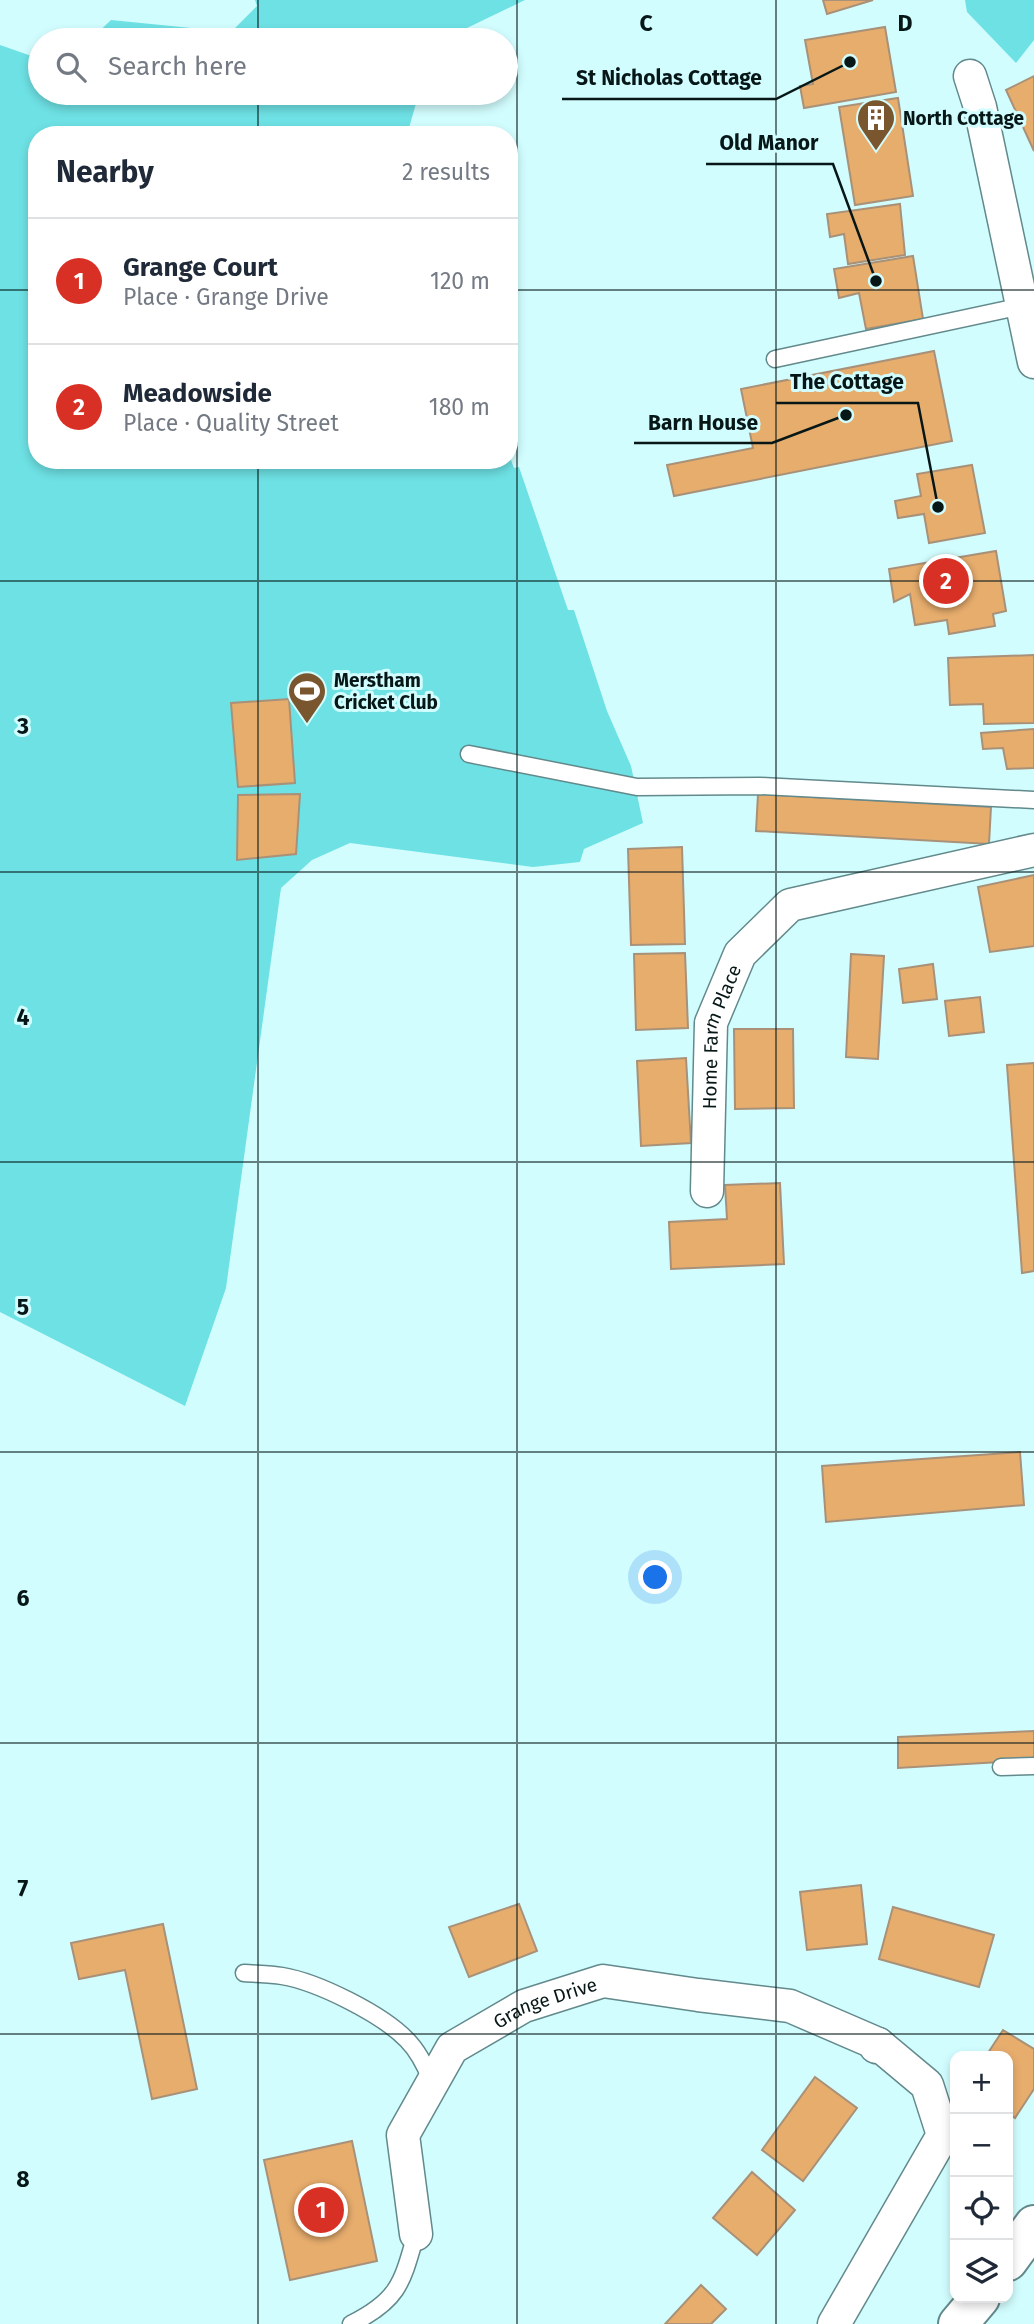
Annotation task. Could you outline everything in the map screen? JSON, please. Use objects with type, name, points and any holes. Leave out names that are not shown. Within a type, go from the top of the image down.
[{"type":"main road","points":[[1013,2254],[1034,2225]]},
{"type":"main road","points":[[958,2324],[976,2303]]},
{"type":"street","points":[[970,76],[980,107],[1034,362]]},
{"type":"street","name":"Home Farm Place","points":[[707,1191],[711,1023],[740,954],[790,905],[1034,850]]},
{"type":"street","name":"Grange Drive","points":[[416,2234],[403,2135],[452,2048],[524,2006],[603,1981],[790,2006],[877,2045],[927,2085],[943,2134],[834,2324]]},
{"type":"lane","points":[[775,359],[1022,306]]},
{"type":"lane","points":[[469,754],[637,787],[760,786],[1034,800]]},
{"type":"lane","points":[[1001,1767],[1034,1766]]},
{"type":"lane","points":[[244,1973],[283,1976],[321,1988],[375,2016],[407,2040],[425,2064],[433,2082]]},
{"type":"lane","points":[[351,2324],[374,2313],[395,2293],[407,2266],[416,2234]]},
{"type":"shaded area","points":[[255,0],[525,0],[467,28],[235,28],[257,6]]},
{"type":"shaded area","points":[[965,0],[1034,0],[1034,40],[1016,63],[967,12]]},
{"type":"shaded area","points":[[111,20],[191,28],[103,28]]},
{"type":"shaded area","name":"Merstham Cricket Club","points":[[0,45],[28,55],[28,105],[416,105],[410,126],[28,126],[28,469],[519,467],[568,610],[574,610],[607,711],[631,766],[643,823],[584,849],[580,862],[533,867],[350,843],[312,860],[281,888],[226,1288],[185,1406],[0,1312]]},
{"type":"building","points":[[823,0],[873,0],[827,14]]},
{"type":"building","points":[[885,27],[896,92],[804,108],[800,86],[813,84],[805,40]]},
{"type":"building","points":[[1034,76],[1034,151],[1006,90]]},
{"type":"building","name":"North Cottage","points":[[898,98],[913,196],[855,205],[839,107]]},
{"type":"building","points":[[900,204],[905,255],[848,264],[844,234],[830,237],[827,214]]},
{"type":"building","points":[[913,256],[923,319],[866,329],[859,293],[839,298],[834,269]]},
{"type":"building","points":[[934,351],[952,441],[674,496],[667,465],[753,448],[741,389]]},
{"type":"building","points":[[972,465],[985,533],[929,543],[924,514],[898,518],[895,501],[921,496],[917,474]]},
{"type":"building","points":[[996,551],[1006,611],[993,614],[995,626],[949,634],[947,620],[915,625],[910,594],[894,602],[889,569]]},
{"type":"building","points":[[1034,655],[1034,723],[984,724],[983,704],[950,705],[948,658]]},
{"type":"building","points":[[289,699],[295,783],[238,787],[231,703]]},
{"type":"building","points":[[1034,729],[1034,768],[1007,769],[1003,748],[983,749],[981,733]]},
{"type":"building","points":[[300,794],[296,854],[237,860],[238,795]]},
{"type":"building","points":[[758,794],[991,807],[989,844],[756,831]]},
{"type":"building","points":[[682,847],[685,944],[631,945],[628,849]]},
{"type":"building","points":[[1034,875],[1034,946],[990,952],[978,887]]},
{"type":"building","points":[[685,953],[688,1028],[636,1030],[634,954]]},
{"type":"building","points":[[851,954],[884,956],[878,1059],[846,1057]]},
{"type":"building","points":[[933,964],[937,999],[903,1003],[899,969]]},
{"type":"building","points":[[980,997],[984,1032],[949,1036],[945,1001]]},
{"type":"building","points":[[734,1029],[793,1029],[794,1108],[735,1109]]},
{"type":"building","points":[[686,1058],[691,1143],[641,1146],[637,1061]]},
{"type":"building","points":[[1034,1063],[1034,1271],[1022,1273],[1007,1065]]},
{"type":"building","points":[[780,1183],[784,1264],[671,1269],[669,1222],[727,1219],[725,1185]]},
{"type":"building","points":[[1020,1452],[1024,1505],[826,1522],[822,1466]]},
{"type":"building","points":[[1034,1731],[1034,1760],[898,1768],[898,1737]]},
{"type":"building","points":[[861,1885],[867,1944],[807,1950],[800,1892]]},
{"type":"building","points":[[519,1904],[537,1951],[469,1977],[449,1927]]},
{"type":"building","points":[[893,1907],[994,1935],[979,1987],[879,1959]]},
{"type":"building","points":[[163,1924],[197,2089],[152,2099],[125,1970],[79,1979],[71,1943]]},
{"type":"building","points":[[1003,2030],[1034,2049],[1034,2089],[1015,2118],[1013,2051],[989,2051]]},
{"type":"building","points":[[815,2077],[857,2108],[803,2181],[762,2150]]},
{"type":"building","points":[[352,2141],[377,2261],[290,2280],[264,2160]]},
{"type":"building","points":[[752,2172],[795,2210],[757,2255],[713,2218]]},
{"type":"building","points":[[701,2285],[726,2309],[711,2324],[665,2324]]},
{"type":"place","name":"St Nicholas Cottage","points":[[850,62]]},
{"type":"place","name":"North Cottage","points":[[876,152]]},
{"type":"place","name":"Old Manor","points":[[876,281]]},
{"type":"place","name":"Barn House","points":[[846,415]]},
{"type":"place","name":"The Cottage","points":[[938,507]]},
{"type":"place","name":"Meadowside","points":[[946,581]]},
{"type":"place","name":"Merstham Cricket Club","points":[[307,725]]},
{"type":"place","name":"Grange Court","points":[[321,2210]]}]
